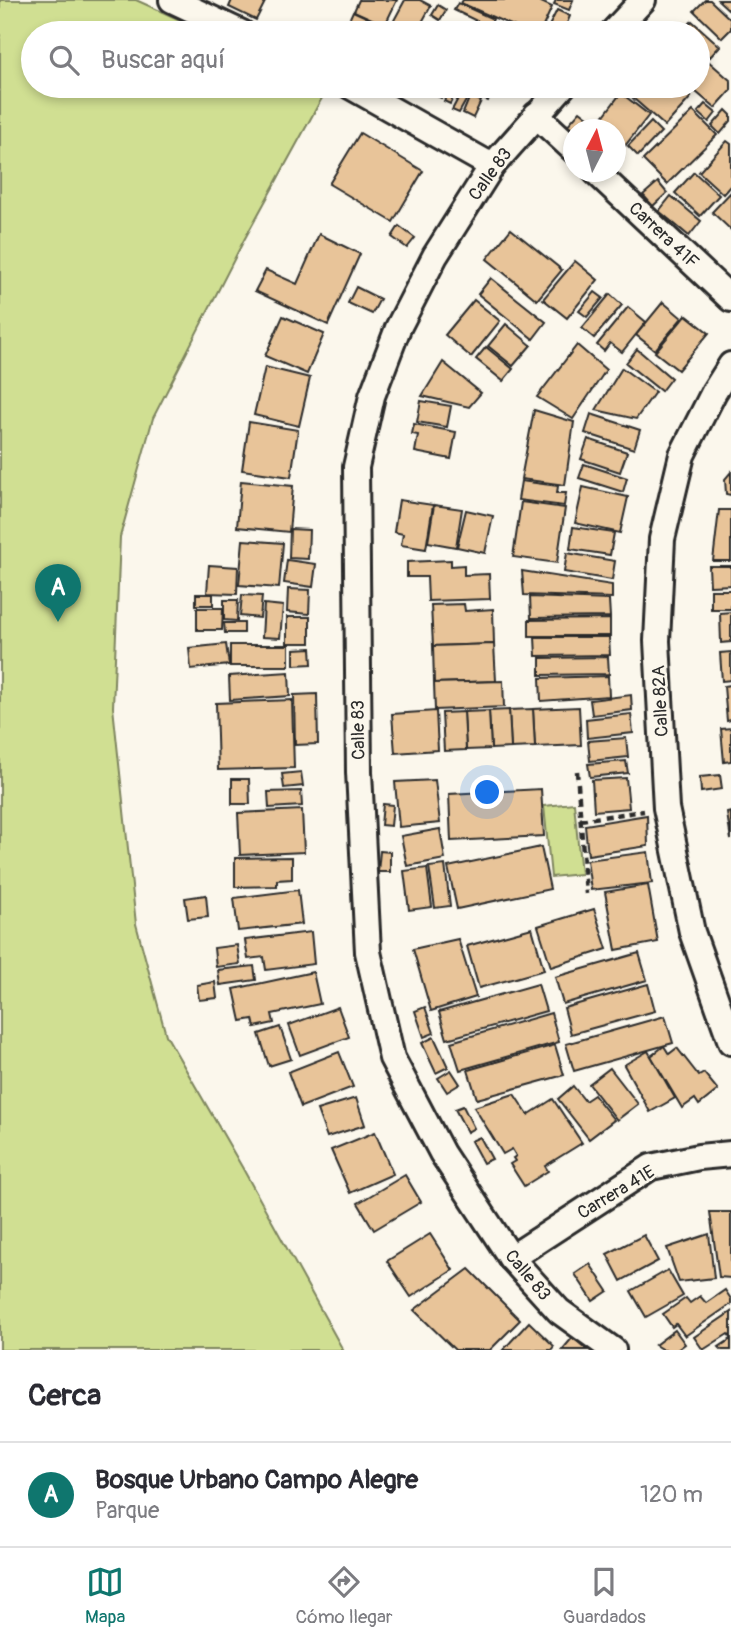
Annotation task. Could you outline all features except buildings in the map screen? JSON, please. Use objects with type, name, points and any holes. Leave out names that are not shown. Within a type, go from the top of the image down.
[{"type":"street","points":[[172,0],[217,21]]},
{"type":"street","points":[[623,21],[643,0]]},
{"type":"street","points":[[371,98],[492,166]]},
{"type":"street","name":"Calle 83","points":[[552,98],[492,166],[435,256],[398,328],[372,396],[356,467],[359,772],[368,952],[392,1058],[442,1153],[511,1258],[559,1311],[613,1350]]},
{"type":"street","points":[[536,115],[563,141]]},
{"type":"street","name":"Carrera 41F","points":[[607,182],[731,299]]},
{"type":"street","name":"Calle 82A","points":[[731,365],[682,454],[662,539],[657,641],[666,808],[692,932],[731,1042]]},
{"type":"street","name":"Carrera 41E","points":[[511,1258],[651,1167],[699,1157],[731,1154]]},
{"type":"path","points":[[577,771],[586,894]]},
{"type":"path","points":[[580,820],[666,808]]},
{"type":"green space","points":[[0,0],[136,0],[182,21],[21,21],[21,98],[322,98],[244,240],[153,418],[120,537],[113,707],[136,924],[166,1035],[343,1350],[0,1350]]},
{"type":"green space","points":[[574,803],[581,874],[551,877],[544,806]]},
{"type":"place","name":"Bosque Urbano Campo Alegre","points":[[58,622]]}]
